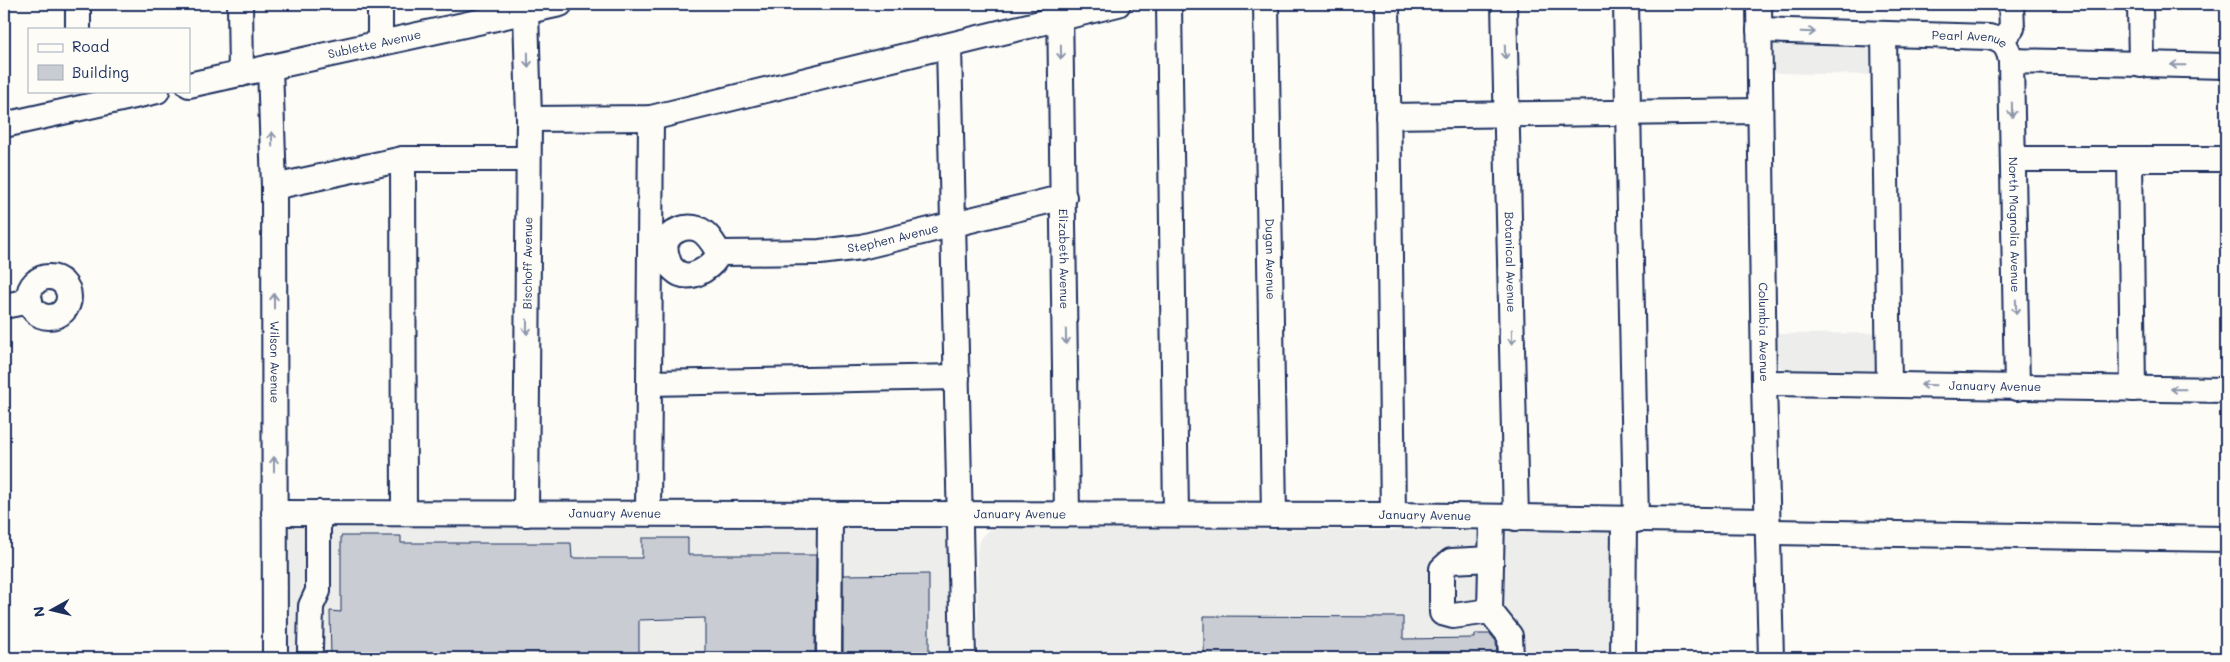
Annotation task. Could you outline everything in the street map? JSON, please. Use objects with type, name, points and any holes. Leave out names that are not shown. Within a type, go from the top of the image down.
[{"type":"street","points":[[78,4],[78,28]]},
{"type":"street","points":[[240,4],[240,74]]},
{"type":"street","points":[[380,4],[380,43]]},
{"type":"street","points":[[529,119],[650,118],[949,46],[1060,11],[1118,4]]},
{"type":"street","points":[[1169,4],[1176,514]]},
{"type":"street","name":"Dugan Avenue","points":[[1266,4],[1274,515]]},
{"type":"street","points":[[1387,4],[1394,515]]},
{"type":"street","name":"Botanical Avenue","points":[[1504,4],[1516,518]]},
{"type":"street","points":[[1622,658],[1630,519],[1626,4]]},
{"type":"street","name":"Columbia Avenue","points":[[1759,4],[1770,658]]},
{"type":"street","points":[[2001,40],[2012,28],[2011,4]]},
{"type":"street","points":[[2140,4],[2141,65]]},
{"type":"street","name":"Sublette Avenue","points":[[190,85],[546,6]]},
{"type":"street","name":"Bischoff Avenue","points":[[526,514],[529,119],[546,6]]},
{"type":"street","name":"Elizabeth Avenue","points":[[1060,11],[1067,514]]},
{"type":"street","name":"Pearl Avenue","points":[[1759,30],[1884,35],[1989,36],[2001,40],[2009,50],[2012,61],[2226,66]]},
{"type":"street","points":[[1884,35],[1889,384]]},
{"type":"street","points":[[949,46],[963,658]]},
{"type":"street","name":"North Magnolia Avenue","points":[[2012,61],[2017,388]]},
{"type":"street","name":"Wilson Avenue","points":[[270,66],[274,187],[276,658]]},
{"type":"street","points":[[4,125],[78,100],[148,92]]},
{"type":"street","points":[[1388,116],[1760,111]]},
{"type":"street","points":[[648,513],[650,118]]},
{"type":"street","points":[[404,159],[404,513]]},
{"type":"street","points":[[274,187],[404,159],[528,159]]},
{"type":"street","points":[[2013,159],[2226,159]]},
{"type":"street","points":[[2130,159],[2133,389]]},
{"type":"street","name":"Stephen Avenue","points":[[719,252],[820,252],[861,247],[1064,196]]},
{"type":"street","points":[[4,306],[30,301]]},
{"type":"street","points":[[649,382],[957,377]]},
{"type":"street","name":"January Avenue","points":[[1764,382],[2017,388],[2226,390]]},
{"type":"street","name":"January Avenue","points":[[274,513],[1394,515],[1630,519],[1768,527],[2226,539]]},
{"type":"street","points":[[310,648],[310,606],[318,591],[318,513]]},
{"type":"street","points":[[829,658],[830,514]]},
{"type":"street","points":[[1492,518],[1490,611],[1510,636],[1511,658]]},
{"type":"street","points":[[1490,611],[1453,616],[1442,613],[1442,569],[1451,561],[1492,559]]},
{"type":"street","points":[[275,605],[310,606]]},
{"type":"shaded area","points":[[1879,40],[1879,75],[1770,73],[1770,45],[1774,41]]},
{"type":"shaded area","points":[[1883,333],[1882,370],[1784,370],[1778,366],[1775,334]]},
{"type":"shaded area","points":[[289,525],[953,525],[954,658],[286,658],[286,531]]},
{"type":"shaded area","points":[[1004,528],[1609,532],[1613,539],[1613,658],[978,658],[977,551],[981,537],[990,530]]},
{"type":"building","points":[[341,536],[401,536],[401,543],[571,543],[572,558],[642,558],[642,538],[688,538],[688,555],[816,555],[815,653],[705,654],[705,618],[639,620],[639,658],[331,658],[330,611],[341,612]]},
{"type":"building","points":[[929,574],[929,658],[843,658],[843,575]]},
{"type":"building","points":[[1204,616],[1403,617],[1403,639],[1475,638],[1475,634],[1490,634],[1496,641],[1497,658],[1204,658]]}]
